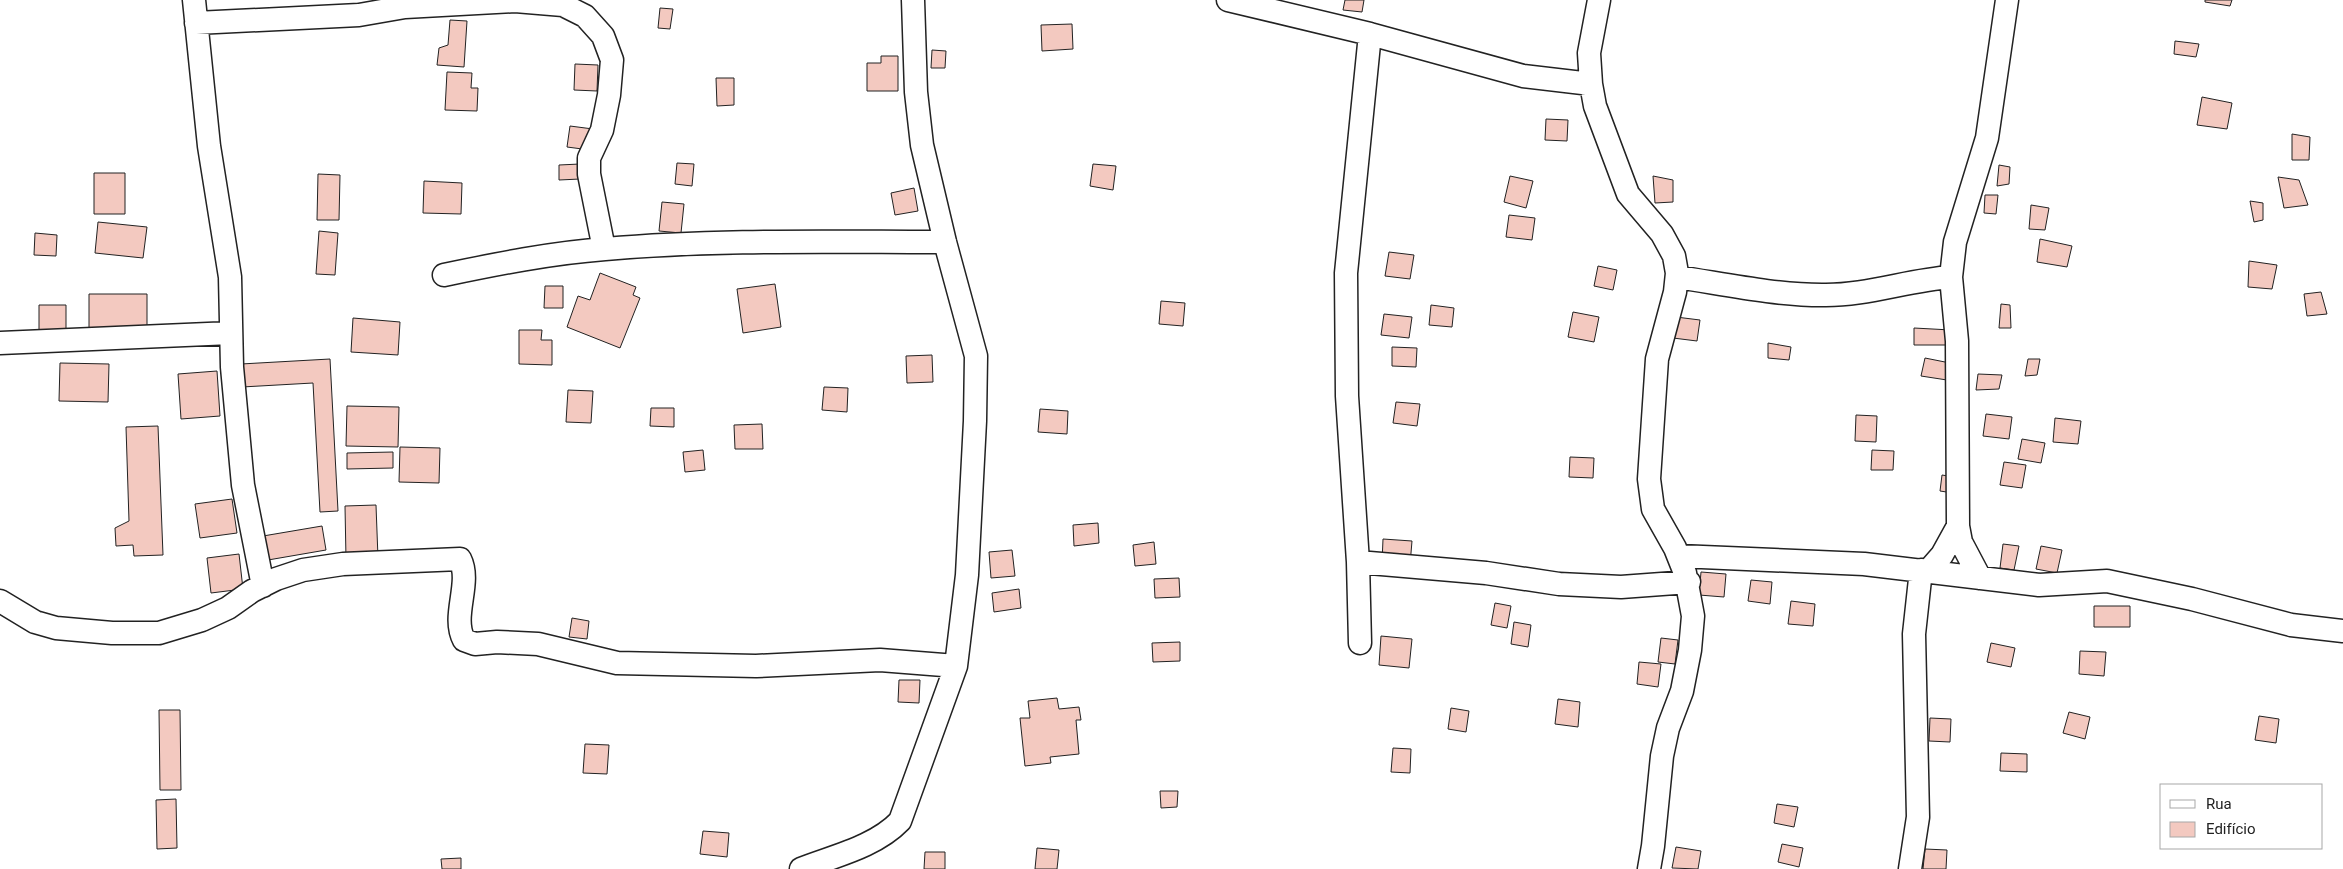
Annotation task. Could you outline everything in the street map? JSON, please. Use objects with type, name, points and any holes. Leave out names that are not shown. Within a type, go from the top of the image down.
[{"type":"street","points":[[194,0],[209,146],[230,277],[232,367],[243,485],[263,586]]},
{"type":"street","points":[[801,869],[888,834],[900,821],[956,666],[968,576],[976,356],[945,242],[922,146],[916,92],[913,0]]},
{"type":"street","points":[[1228,0],[1370,34],[1523,76],[1591,84]]},
{"type":"street","points":[[1599,0],[1589,53],[1595,106],[1628,194],[1662,234],[1674,256],[1677,277],[1657,359],[1649,479],[1653,509],[1679,556],[1688,582],[1693,616],[1690,650],[1682,691],[1668,728],[1662,756],[1649,869]]},
{"type":"street","points":[[1980,578],[1961,542],[1958,526],[1957,341],[1951,278],[1955,242],[1987,138],[2007,0]]},
{"type":"street","points":[[196,23],[359,15],[405,7],[515,1],[563,5],[584,16],[602,36],[612,60],[609,94],[602,130],[589,158],[589,174],[604,249]]},
{"type":"street","points":[[1360,643],[1358,562],[1347,396],[1346,273],[1370,34]]},
{"type":"street","points":[[444,275],[501,263],[604,249],[696,244],[945,242]]},
{"type":"street","points":[[1677,277],[1822,296],[1854,293],[1926,279],[1951,278]]},
{"type":"street","points":[[0,344],[231,333]]},
{"type":"street","points":[[1910,869],[1918,817],[1914,634],[1925,571],[1942,555],[1958,526]]},
{"type":"street","points":[[1679,556],[1864,564],[2039,585],[2107,581],[2192,599],[2291,625],[2343,631]]},
{"type":"street","points":[[0,600],[35,622],[56,628],[112,633],[159,633],[210,616],[228,608],[263,586],[303,570],[344,564],[460,559],[463,573],[460,632],[464,640],[475,644],[496,642],[538,644],[617,663],[756,666],[880,660],[956,666]]},
{"type":"street","points":[[1358,562],[1486,573],[1559,584],[1621,587],[1688,582]]},
{"type":"building","points":[[1345,0],[1364,0],[1362,12],[1343,10]]},
{"type":"building","points":[[2205,0],[2232,0],[2230,6],[2205,2]]},
{"type":"building","points":[[660,8],[673,9],[670,29],[658,28]]},
{"type":"building","points":[[450,20],[467,21],[464,67],[437,65],[439,48],[448,45]]},
{"type":"building","points":[[1072,24],[1073,49],[1042,51],[1041,25]]},
{"type":"building","points":[[2175,41],[2199,44],[2196,57],[2174,54]]},
{"type":"building","points":[[932,50],[946,51],[945,68],[931,68]]},
{"type":"building","points":[[881,56],[898,56],[898,91],[867,91],[867,63],[881,63]]},
{"type":"building","points":[[575,64],[598,65],[597,91],[574,90]]},
{"type":"building","points":[[447,72],[472,73],[471,88],[478,88],[477,111],[445,110]]},
{"type":"building","points":[[716,78],[734,78],[734,105],[717,106]]},
{"type":"building","points":[[2202,97],[2232,103],[2227,129],[2197,125]]},
{"type":"building","points":[[1546,119],[1568,120],[1567,141],[1545,140]]},
{"type":"building","points":[[570,126],[593,129],[590,150],[567,147]]},
{"type":"building","points":[[2292,134],[2310,137],[2309,160],[2292,160]]},
{"type":"building","points":[[677,163],[694,164],[692,186],[675,184]]},
{"type":"building","points":[[580,164],[580,179],[559,180],[559,165]]},
{"type":"building","points":[[1093,164],[1116,166],[1113,190],[1090,186]]},
{"type":"building","points":[[1999,165],[2010,167],[2009,184],[1997,186]]},
{"type":"building","points":[[94,173],[125,173],[125,214],[94,214]]},
{"type":"building","points":[[318,174],[340,175],[339,220],[317,220]]},
{"type":"building","points":[[1510,176],[1533,181],[1526,208],[1504,202]]},
{"type":"building","points":[[1653,176],[1673,180],[1673,202],[1655,203]]},
{"type":"building","points":[[2278,177],[2299,180],[2308,205],[2284,208]]},
{"type":"building","points":[[424,181],[462,183],[461,214],[423,213]]},
{"type":"building","points":[[914,188],[918,211],[895,215],[891,193]]},
{"type":"building","points":[[1985,195],[1998,195],[1996,214],[1984,213]]},
{"type":"building","points":[[2250,201],[2263,203],[2263,220],[2254,222]]},
{"type":"building","points":[[662,202],[684,204],[681,233],[659,231]]},
{"type":"building","points":[[2031,205],[2049,208],[2045,230],[2029,229]]},
{"type":"building","points":[[1509,215],[1535,218],[1532,240],[1506,237]]},
{"type":"building","points":[[98,222],[147,227],[143,258],[95,253]]},
{"type":"building","points":[[319,231],[338,233],[335,275],[316,274]]},
{"type":"building","points":[[35,233],[57,235],[56,256],[34,255]]},
{"type":"building","points":[[2040,239],[2072,246],[2067,267],[2037,262]]},
{"type":"building","points":[[1389,252],[1414,255],[1410,279],[1385,276]]},
{"type":"building","points":[[2249,261],[2277,265],[2272,289],[2248,287]]},
{"type":"building","points":[[1598,266],[1617,270],[1613,290],[1594,286]]},
{"type":"building","points":[[600,273],[636,287],[633,295],[640,298],[620,348],[567,327],[578,296],[590,300]]},
{"type":"building","points":[[775,284],[781,327],[743,333],[737,289]]},
{"type":"building","points":[[545,286],[563,286],[563,308],[544,308]]},
{"type":"building","points":[[2321,292],[2327,314],[2307,316],[2304,294]]},
{"type":"building","points":[[89,294],[147,294],[147,335],[89,335]]},
{"type":"building","points":[[1161,301],[1185,303],[1183,326],[1159,324]]},
{"type":"building","points":[[2001,304],[2010,305],[2011,328],[1999,328]]},
{"type":"building","points":[[39,305],[66,305],[66,338],[39,338]]},
{"type":"building","points":[[1431,305],[1454,308],[1452,327],[1429,325]]},
{"type":"building","points":[[1573,312],[1599,317],[1594,342],[1568,337]]},
{"type":"building","points":[[1384,314],[1412,317],[1409,338],[1381,335]]},
{"type":"building","points":[[1676,317],[1700,320],[1697,341],[1673,338]]},
{"type":"building","points":[[353,318],[400,322],[398,355],[351,352]]},
{"type":"building","points":[[1914,328],[1951,330],[1949,345],[1914,345]]},
{"type":"building","points":[[519,330],[542,330],[541,340],[552,340],[552,365],[519,364]]},
{"type":"building","points":[[1768,343],[1791,347],[1789,360],[1768,358]]},
{"type":"building","points":[[1392,347],[1417,348],[1416,367],[1392,366]]},
{"type":"building","points":[[932,355],[933,382],[907,383],[906,356]]},
{"type":"building","points":[[1925,358],[1950,363],[1947,380],[1921,376]]},
{"type":"building","points":[[330,359],[338,511],[320,512],[313,383],[242,387],[241,364]]},
{"type":"building","points":[[2028,359],[2040,359],[2037,375],[2025,376]]},
{"type":"building","points":[[60,363],[109,364],[108,402],[59,401]]},
{"type":"building","points":[[217,371],[220,416],[181,419],[178,374]]},
{"type":"building","points":[[1978,374],[2002,375],[1999,389],[1976,390]]},
{"type":"building","points":[[824,387],[848,388],[847,412],[822,410]]},
{"type":"building","points":[[568,390],[593,391],[591,423],[566,422]]},
{"type":"building","points":[[1396,402],[1420,404],[1417,426],[1393,423]]},
{"type":"building","points":[[347,406],[399,407],[398,447],[346,446]]},
{"type":"building","points":[[651,408],[674,408],[674,427],[650,426]]},
{"type":"building","points":[[1040,409],[1068,411],[1067,434],[1038,432]]},
{"type":"building","points":[[1986,414],[2012,417],[2009,439],[1983,436]]},
{"type":"building","points":[[1856,415],[1877,416],[1876,442],[1855,441]]},
{"type":"building","points":[[2055,418],[2081,421],[2078,444],[2053,442]]},
{"type":"building","points":[[762,424],[763,449],[735,449],[734,425]]},
{"type":"building","points":[[158,426],[163,555],[134,556],[133,545],[116,546],[115,528],[129,521],[126,427]]},
{"type":"building","points":[[2022,439],[2045,443],[2041,463],[2018,459]]},
{"type":"building","points":[[400,447],[440,448],[439,483],[399,482]]},
{"type":"building","points":[[703,450],[705,470],[685,472],[683,452]]},
{"type":"building","points":[[1872,450],[1894,451],[1893,470],[1871,470]]},
{"type":"building","points":[[393,452],[393,468],[347,469],[347,453]]},
{"type":"building","points":[[1570,457],[1594,458],[1593,478],[1569,477]]},
{"type":"building","points":[[2004,462],[2026,465],[2022,488],[2000,485]]},
{"type":"building","points":[[1942,475],[1954,477],[1953,493],[1940,491]]},
{"type":"building","points":[[232,499],[237,533],[200,538],[195,504]]},
{"type":"building","points":[[376,505],[378,558],[346,559],[345,506]]},
{"type":"building","points":[[1098,523],[1099,543],[1074,546],[1073,525]]},
{"type":"building","points":[[322,526],[326,550],[268,560],[263,536]]},
{"type":"building","points":[[1383,539],[1412,541],[1410,565],[1382,563]]},
{"type":"building","points":[[1154,542],[1156,564],[1135,566],[1133,545]]},
{"type":"building","points":[[2003,544],[2019,546],[2014,570],[2000,568]]},
{"type":"building","points":[[2041,546],[2062,550],[2057,573],[2036,569]]},
{"type":"building","points":[[1012,550],[1015,576],[991,578],[989,552]]},
{"type":"building","points":[[239,554],[243,589],[211,593],[207,558]]},
{"type":"building","points":[[1701,572],[1726,574],[1724,597],[1699,595]]},
{"type":"building","points":[[1179,578],[1180,597],[1155,598],[1154,579]]},
{"type":"building","points":[[1751,580],[1772,582],[1770,604],[1748,601]]},
{"type":"building","points":[[1019,589],[1021,608],[994,612],[992,593]]},
{"type":"building","points":[[1791,601],[1815,604],[1813,626],[1788,624]]},
{"type":"building","points":[[1495,603],[1511,606],[1507,628],[1491,625]]},
{"type":"building","points":[[2094,606],[2130,606],[2130,627],[2094,627]]},
{"type":"building","points":[[572,618],[589,621],[587,639],[569,637]]},
{"type":"building","points":[[1514,622],[1531,625],[1528,647],[1511,644]]},
{"type":"building","points":[[1381,636],[1412,639],[1409,668],[1379,665]]},
{"type":"building","points":[[1661,638],[1678,640],[1675,664],[1658,662]]},
{"type":"building","points":[[1180,642],[1180,661],[1153,662],[1152,643]]},
{"type":"building","points":[[1991,643],[2015,648],[2011,667],[1987,662]]},
{"type":"building","points":[[2080,651],[2106,652],[2104,676],[2079,674]]},
{"type":"building","points":[[1639,662],[1661,664],[1658,687],[1637,684]]},
{"type":"building","points":[[899,680],[920,680],[919,703],[898,702]]},
{"type":"building","points":[[1057,698],[1059,709],[1079,707],[1081,720],[1076,720],[1079,754],[1050,757],[1051,763],[1025,766],[1020,718],[1030,718],[1028,701]]},
{"type":"building","points":[[1558,699],[1580,702],[1578,727],[1555,724]]},
{"type":"building","points":[[1451,708],[1469,711],[1466,732],[1448,729]]},
{"type":"building","points":[[159,710],[180,710],[181,790],[160,790]]},
{"type":"building","points":[[2069,712],[2090,717],[2085,739],[2063,733]]},
{"type":"building","points":[[2259,716],[2279,719],[2276,743],[2255,740]]},
{"type":"building","points":[[1930,718],[1951,719],[1950,742],[1929,741]]},
{"type":"building","points":[[585,744],[609,745],[607,774],[583,773]]},
{"type":"building","points":[[1393,748],[1411,749],[1410,773],[1391,772]]},
{"type":"building","points":[[2001,753],[2027,754],[2027,772],[2000,771]]},
{"type":"building","points":[[1160,791],[1178,791],[1177,807],[1161,808]]},
{"type":"building","points":[[176,799],[177,848],[157,849],[156,800]]},
{"type":"building","points":[[1777,804],[1798,807],[1794,827],[1774,823]]},
{"type":"building","points":[[703,831],[729,833],[727,857],[700,854]]},
{"type":"building","points":[[1782,844],[1803,848],[1799,867],[1778,862]]},
{"type":"building","points":[[1676,847],[1701,851],[1698,869],[1672,868]]},
{"type":"building","points":[[1037,848],[1059,850],[1057,869],[1035,869]]},
{"type":"building","points":[[1925,849],[1947,850],[1946,869],[1923,869]]},
{"type":"building","points":[[925,852],[945,852],[945,869],[924,869]]},
{"type":"building","points":[[461,858],[461,869],[442,869],[441,859]]}]
